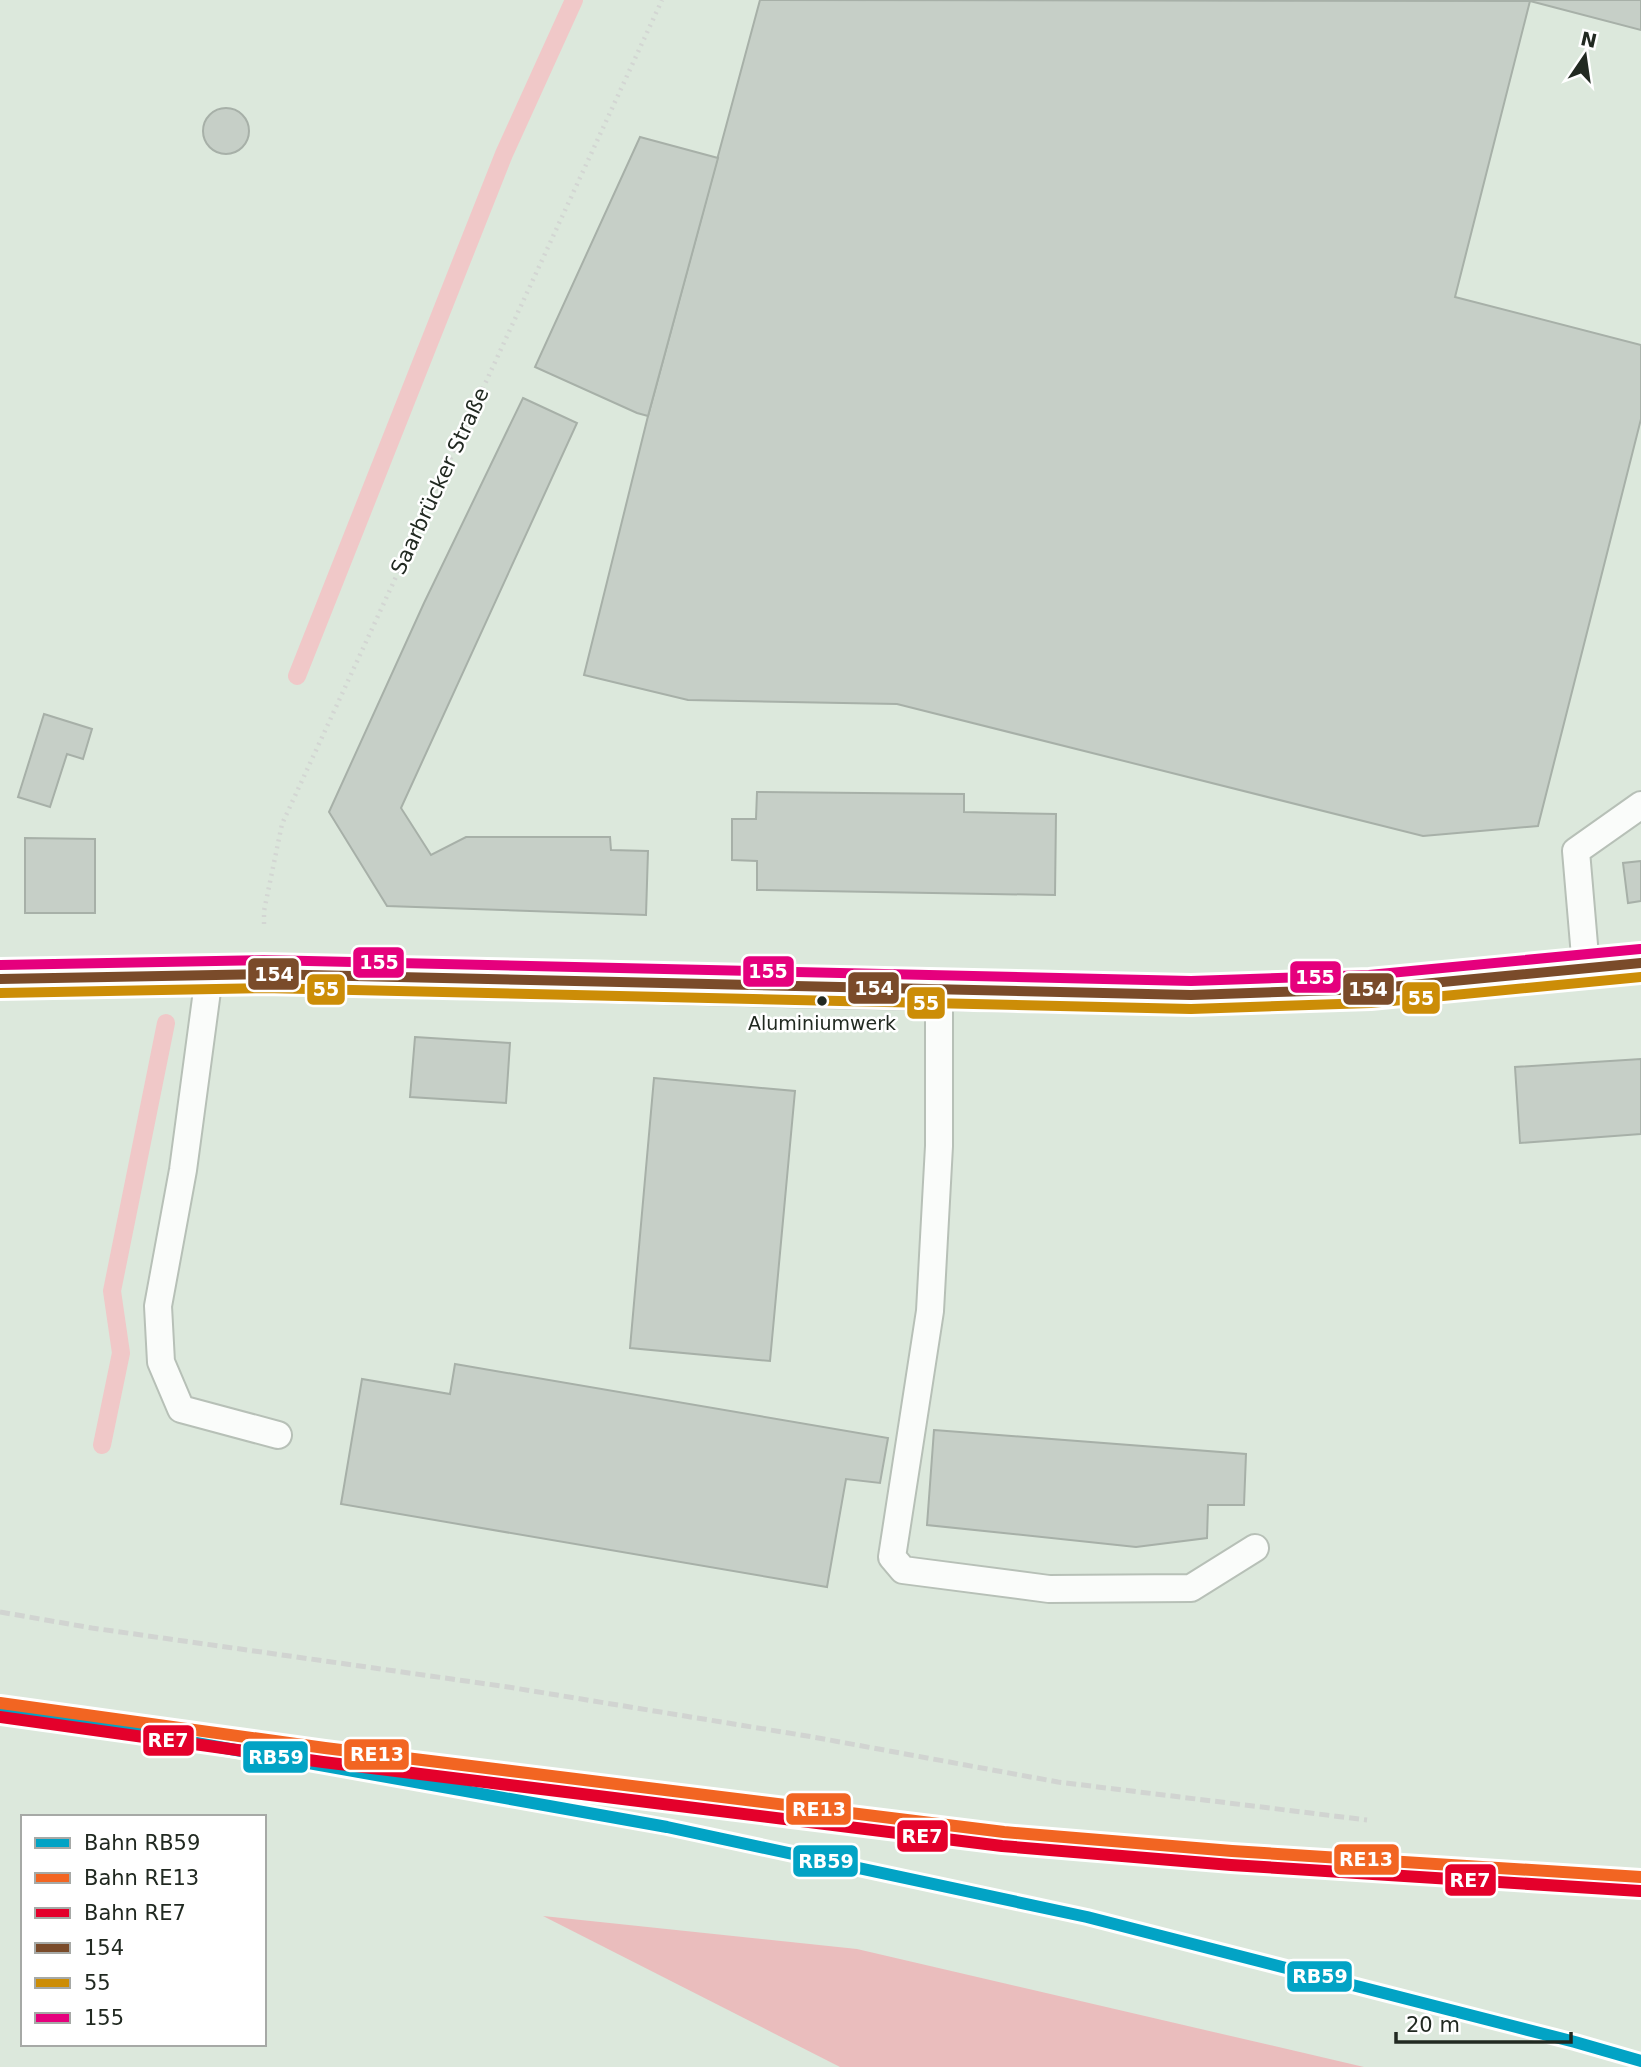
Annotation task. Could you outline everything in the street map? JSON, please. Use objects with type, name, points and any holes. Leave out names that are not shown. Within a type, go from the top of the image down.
[{"type":"street","points":[[0,979],[263,974],[1191,995],[1356,989],[1641,963]]},
{"type":"lane","points":[[1586,968],[1576,851],[1641,805]]},
{"type":"lane","points":[[209,976],[183,1170],[158,1306],[161,1362],[181,1409],[278,1435]]},
{"type":"lane","points":[[939,990],[939,1146],[930,1311],[892,1557],[903,1570],[1049,1589],[1191,1588],[1255,1548]]},
{"type":"path","name":"Saarbrücker Straße","points":[[263,974],[264,911],[282,824],[662,0]]},
{"type":"shaded area","points":[[543,1916],[857,1949],[1364,2067],[840,2067]]},
{"type":"building","points":[[760,0],[1530,1],[1455,297],[1641,345],[1641,419],[1538,826],[1423,836],[897,704],[688,700],[584,675],[648,416]]},
{"type":"building","points":[[1526,0],[1641,0],[1641,30],[1530,1]]},
{"type":"building","points":[[226,108],[235,109],[242,115],[248,122],[248,140],[242,147],[235,153],[226,154],[217,153],[210,147],[204,140],[203,131],[204,122],[210,115],[217,109]]},
{"type":"building","points":[[640,137],[718,158],[648,416],[535,367]]},
{"type":"building","points":[[523,398],[577,423],[401,808],[431,855],[466,837],[610,837],[611,850],[648,851],[646,915],[387,906],[329,812],[424,603]]},
{"type":"building","points":[[44,714],[92,729],[83,759],[67,754],[50,807],[18,797]]},
{"type":"building","points":[[757,792],[964,794],[964,812],[1056,814],[1055,895],[757,890],[757,861],[732,860],[732,819],[756,819]]},
{"type":"building","points":[[25,838],[95,839],[95,913],[25,913]]},
{"type":"building","points":[[1641,861],[1641,901],[1628,903],[1623,863]]},
{"type":"building","points":[[415,1037],[510,1043],[506,1103],[410,1097]]},
{"type":"building","points":[[1641,1059],[1641,1134],[1520,1143],[1515,1067]]},
{"type":"building","points":[[654,1078],[795,1091],[770,1361],[630,1348]]},
{"type":"building","points":[[455,1364],[888,1438],[880,1483],[846,1479],[827,1587],[341,1504],[362,1379],[450,1394]]},
{"type":"building","points":[[934,1430],[1246,1454],[1244,1505],[1208,1505],[1207,1538],[1136,1547],[927,1525]]},
{"type":"waterway","points":[[297,676],[504,154],[574,0]]},
{"type":"waterway","points":[[102,1445],[121,1353],[112,1291],[166,1023]]},
{"type":"railway","points":[[0,1612],[92,1628],[508,1687],[813,1737],[1058,1782],[1367,1820]]},
{"type":"rail line","name":"RE13","points":[[0,1703],[325,1748],[1004,1832],[1232,1851],[1641,1877]]},
{"type":"rail line","name":"RB59","points":[[0,1708],[667,1827],[1087,1917],[1641,2061]]},
{"type":"rail line","name":"RE7","points":[[0,1717],[323,1762],[1002,1846],[1231,1865],[1640,1891]]},
{"type":"transit line","name":"155","points":[[0,965],[263,960],[1191,981],[1369,975],[1640,949]]},
{"type":"transit line","name":"154","points":[[0,979],[263,974],[1191,995],[1370,989],[1641,963]]},
{"type":"transit line","name":"55","points":[[0,993],[263,988],[1191,1009],[1371,1003],[1641,977]]},
{"type":"place","name":"Aluminiumwerk","points":[[822,1001]]}]
